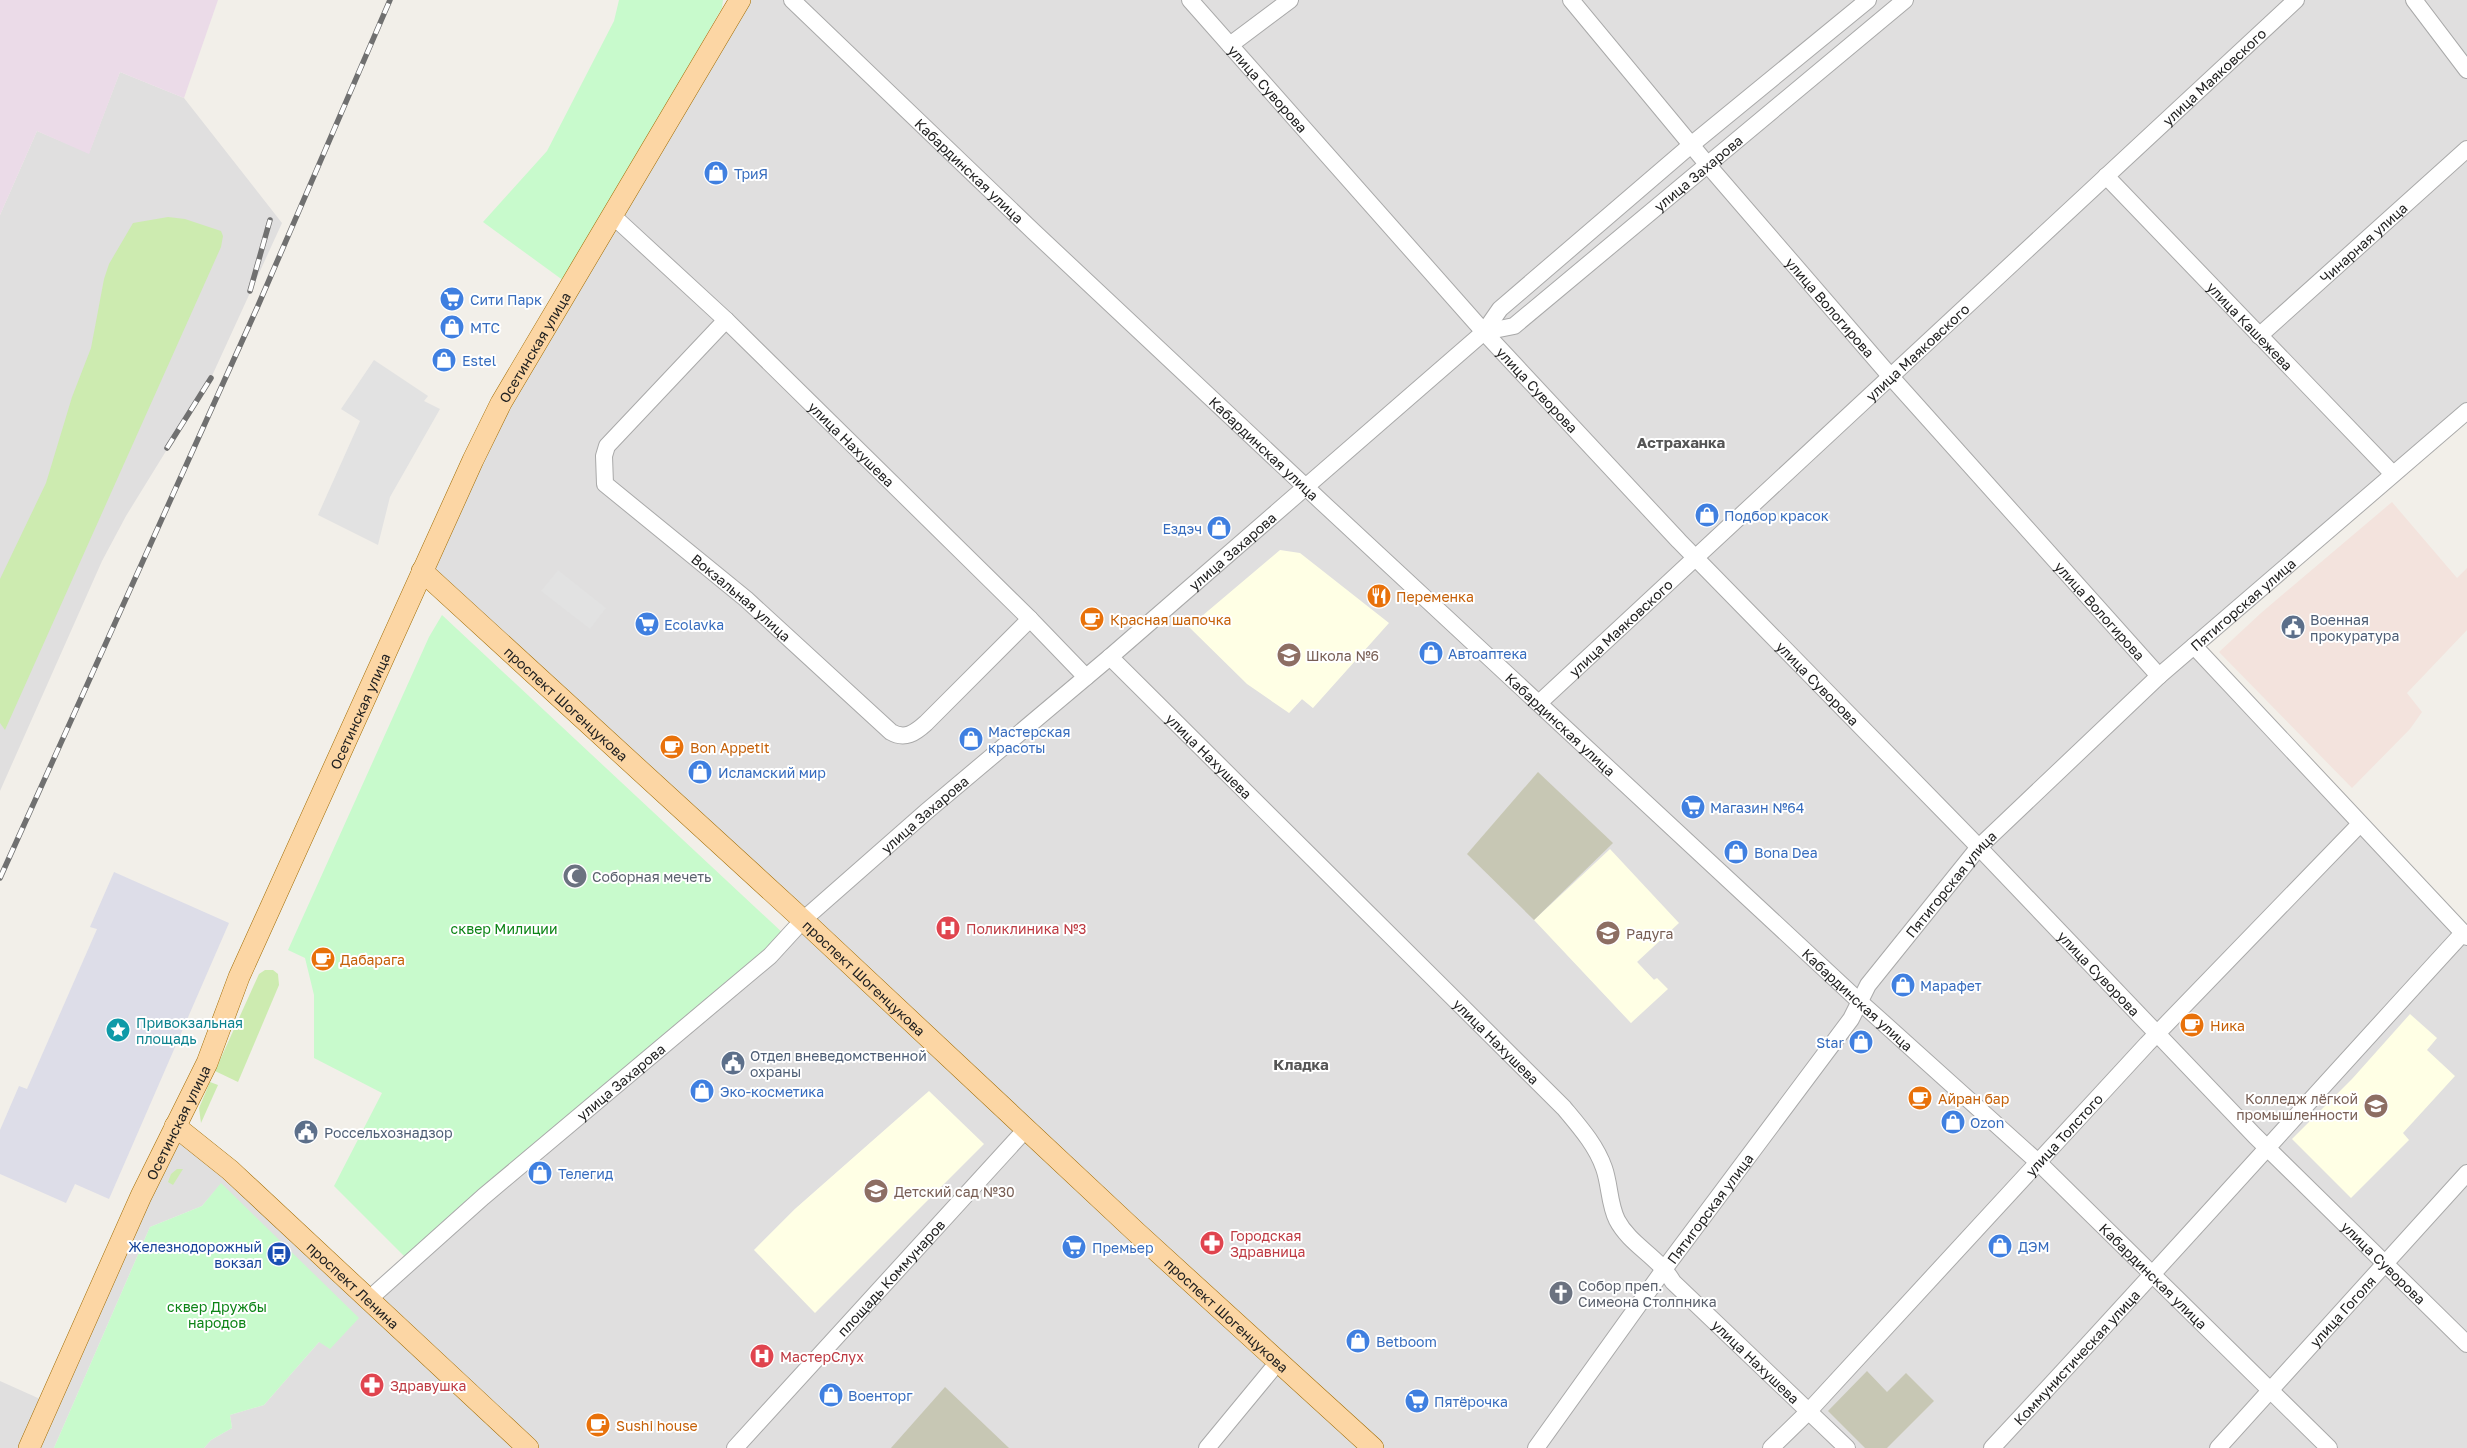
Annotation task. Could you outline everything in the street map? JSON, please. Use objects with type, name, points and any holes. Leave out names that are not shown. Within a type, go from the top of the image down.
[{"type":"main road","name":"Осетинская улица","points":[[29,1448],[138,1202],[207,1063],[239,976],[422,570],[501,403],[740,0]]},
{"type":"main road","name":"проспект Шогенцукова","points":[[422,570],[1373,1448]]},
{"type":"main road","name":"проспект Ленина","points":[[175,1126],[230,1170],[528,1448]]},
{"type":"street","name":"Кабардинская улица","points":[[792,0],[1034,232],[1306,486],[1859,1000],[2039,1163],[2330,1448]]},
{"type":"street","name":"улица Суворова","points":[[1190,0],[1484,332],[1696,557],[2267,1147],[2467,1344]]},
{"type":"street","points":[[1230,45],[1290,0]]},
{"type":"street","name":"улица Вологирова","points":[[1571,0],[1707,164],[1891,377],[2159,676]]},
{"type":"street","name":"улица Захарова","points":[[368,1300],[482,1197],[770,956],[803,920],[927,811],[1110,657],[1484,332],[1500,309],[1691,145],[1868,0]]},
{"type":"street","name":"улица Захарова","points":[[1484,332],[1514,326],[1906,0]]},
{"type":"street","name":"улица Маяковского","points":[[1539,703],[2296,0]]},
{"type":"street","points":[[2414,0],[2467,70]]},
{"type":"street","name":"Чинарная улица","points":[[2258,336],[2467,149]]},
{"type":"street","name":"улица Кашежева","points":[[2106,176],[2258,336],[2393,474]]},
{"type":"street","name":"улица Нахушева","points":[[613,216],[726,320],[1030,619],[1086,677]]},
{"type":"street","name":"Вокзальная улица","points":[[726,320],[607,446],[604,456],[605,484],[746,599],[891,732],[898,736],[913,734],[926,723],[1030,619]]},
{"type":"street","name":"Пятигорская улица","points":[[1536,1448],[1666,1268],[1851,1019],[1868,985],[1979,848],[2159,676],[2467,411]]},
{"type":"street","points":[[2194,646],[2465,935]]},
{"type":"street","name":"улица Нахушева","points":[[1110,657],[1564,1108],[1588,1138],[1604,1167],[1617,1221],[1626,1232],[1666,1268],[1673,1282],[1847,1448]]},
{"type":"street","name":"улица Толстого","points":[[1771,1448],[1808,1412],[2157,1034],[2360,824]]},
{"type":"street","name":"Коммунистическая улица","points":[[1992,1448],[2154,1275],[2267,1147],[2465,935]]},
{"type":"street","name":"площадь Коммунаров","points":[[735,1448],[1026,1129]]},
{"type":"street","name":"улица Гоголя","points":[[2218,1448],[2467,1173]]},
{"type":"street","points":[[1207,1448],[1278,1362]]},
{"type":"shaded area","points":[[0,0],[218,0],[184,98],[120,72],[89,154],[37,131],[0,215]]},
{"type":"shaded area","points":[[740,0],[2467,0],[2467,411],[2194,646],[2467,937],[2467,1448],[204,1448],[211,1440],[232,1428],[230,1415],[264,1405],[319,1342],[221,1184],[202,1206],[150,1227],[54,1448],[0,1448],[0,1381],[49,1403],[175,1126],[368,1299],[803,921],[422,571],[438,535]],"holes":[[[1300,553],[1313,708],[1302,699],[1289,713]],[[1535,920],[1637,962],[1654,980],[1656,978],[1631,1023]],[[929,1091],[754,1250],[795,1209]]]},
{"type":"shaded area","points":[[120,72],[184,98],[282,223],[211,378],[126,516],[102,561],[0,791],[0,215],[37,131],[89,153]]},
{"type":"shaded area","points":[[374,360],[428,396],[424,401],[440,409],[390,497],[378,545],[318,515],[360,421],[341,409]]},
{"type":"shaded area","points":[[2392,502],[2457,578],[2467,568],[2467,630],[2407,693],[2422,712],[2410,729],[2352,788],[2219,652],[2261,613]]},
{"type":"shaded area","name":"Школа №6","points":[[1280,550],[1300,553],[1389,623],[1313,708],[1302,699],[1289,713],[1247,684],[1189,627]]},
{"type":"shaded area","points":[[558,570],[606,608],[590,629],[541,591]]},
{"type":"shaded area","points":[[1538,772],[1613,843],[1534,920],[1467,854]]},
{"type":"shaded area","name":"Радуга","points":[[1610,849],[1679,923],[1637,962],[1654,980],[1657,978],[1668,989],[1631,1023],[1534,920]]},
{"type":"shaded area","name":"Привокзальная площадь","points":[[114,872],[229,923],[109,1199],[75,1184],[66,1203],[0,1174],[0,1130],[19,1086],[27,1089],[97,929],[90,927]]},
{"type":"shaded area","name":"Колледж лёгкой промышленности","points":[[2410,1014],[2437,1038],[2427,1050],[2455,1076],[2403,1133],[2409,1140],[2351,1198],[2292,1139],[2352,1079]]},
{"type":"shaded area","name":"Детский сад №30","points":[[929,1091],[984,1144],[815,1313],[754,1250],[795,1209]]},
{"type":"shaded area","points":[[1867,1371],[1887,1392],[1906,1373],[1934,1401],[1887,1448],[1865,1448],[1828,1411]]},
{"type":"shaded area","points":[[945,1387],[1009,1448],[891,1448]]},
{"type":"green space","points":[[619,0],[723,0],[722,8],[564,281],[483,222],[547,151],[614,21]]},
{"type":"green space","points":[[168,217],[185,219],[221,231],[223,236],[221,247],[5,730],[0,723],[0,579],[46,483],[72,397],[91,348],[104,279],[109,264],[133,223]]},
{"type":"green space","name":"сквер Милиции","points":[[442,615],[785,935],[405,1257],[334,1186],[382,1093],[314,1058],[314,995],[305,958],[288,950],[429,637]]},
{"type":"green space","points":[[265,970],[273,970],[278,974],[279,985],[238,1082],[215,1071],[259,974]]},
{"type":"green space","points":[[210,1082],[218,1085],[201,1123],[199,1108]]},
{"type":"green space","points":[[177,1169],[183,1169],[173,1185],[168,1182],[171,1174]]},
{"type":"green space","name":"сквер Дружбы народов","points":[[221,1183],[359,1318],[330,1349],[319,1342],[264,1405],[230,1415],[232,1428],[211,1440],[204,1448],[54,1448],[150,1227],[202,1206]]},
{"type":"railway","points":[[0,878],[257,308],[390,0]]},
{"type":"railway","points":[[250,291],[270,220]]},
{"type":"railway","points":[[167,448],[211,378]]},
{"type":"place","name":"ТриЯ","points":[[716,173]]},
{"type":"place","name":"Сити Парк","points":[[452,299]]},
{"type":"place","name":"МТС","points":[[452,327]]},
{"type":"place","name":"Estel","points":[[444,360]]},
{"type":"place","name":"Подбор красок","points":[[1707,515]]},
{"type":"place","name":"Ездэч","points":[[1219,528]]},
{"type":"place","name":"Переменка","points":[[1379,596]]},
{"type":"place","name":"Красная шапочка","points":[[1092,619]]},
{"type":"place","name":"Ecolavka","points":[[647,624]]},
{"type":"place","name":"Военная прокуратура","points":[[2293,627]]},
{"type":"place","name":"Автоаптека","points":[[1431,653]]},
{"type":"place","name":"Школа №6","points":[[1289,655]]},
{"type":"place","name":"Мастерская красоты","points":[[971,739]]},
{"type":"place","name":"Bon Appetit","points":[[672,747]]},
{"type":"place","name":"Исламский мир","points":[[700,772]]},
{"type":"place","name":"Магазин №64","points":[[1693,807]]},
{"type":"place","name":"Bona Dea","points":[[1736,852]]},
{"type":"place","name":"Соборная мечеть","points":[[575,876]]},
{"type":"place","name":"Поликлиника №3","points":[[948,928]]},
{"type":"place","name":"Радуга","points":[[1608,933]]},
{"type":"place","name":"Дабарага","points":[[323,959]]},
{"type":"place","name":"Марафет","points":[[1903,985]]},
{"type":"place","name":"Ника","points":[[2192,1025]]},
{"type":"place","name":"Привокзальная площадь","points":[[118,1030]]},
{"type":"place","name":"Star","points":[[1861,1042]]},
{"type":"place","name":"Отдел вневедомственной охраны","points":[[733,1063]]},
{"type":"place","name":"Эко-косметика","points":[[702,1091]]},
{"type":"place","name":"Айран бар","points":[[1920,1098]]},
{"type":"place","name":"Колледж лёгкой промышленности","points":[[2376,1106]]},
{"type":"place","name":"Ozon","points":[[1953,1122]]},
{"type":"place","name":"Россельхознадзор","points":[[306,1132]]},
{"type":"place","name":"Телегид","points":[[540,1173]]},
{"type":"place","name":"Детский сад №30","points":[[876,1191]]},
{"type":"place","name":"Городская Здравница","points":[[1212,1243]]},
{"type":"place","name":"ДЭМ","points":[[2000,1246]]},
{"type":"place","name":"Премьер","points":[[1074,1247]]},
{"type":"place","name":"Железнодорожный вокзал","points":[[279,1254]]},
{"type":"place","name":"Собор преп. Симеона Столпника","points":[[1561,1293]]},
{"type":"place","name":"Betboom","points":[[1358,1341]]},
{"type":"place","name":"МастерСлух","points":[[762,1356]]},
{"type":"place","name":"Здравушка","points":[[372,1385]]},
{"type":"place","name":"Военторг","points":[[831,1395]]},
{"type":"place","name":"Пятёрочка","points":[[1417,1401]]},
{"type":"place","name":"Sushi house","points":[[598,1425]]},
{"type":"district","name":"Астраханка","points":[[1681,442]]},
{"type":"district","name":"Кладка","points":[[1301,1064]]}]
